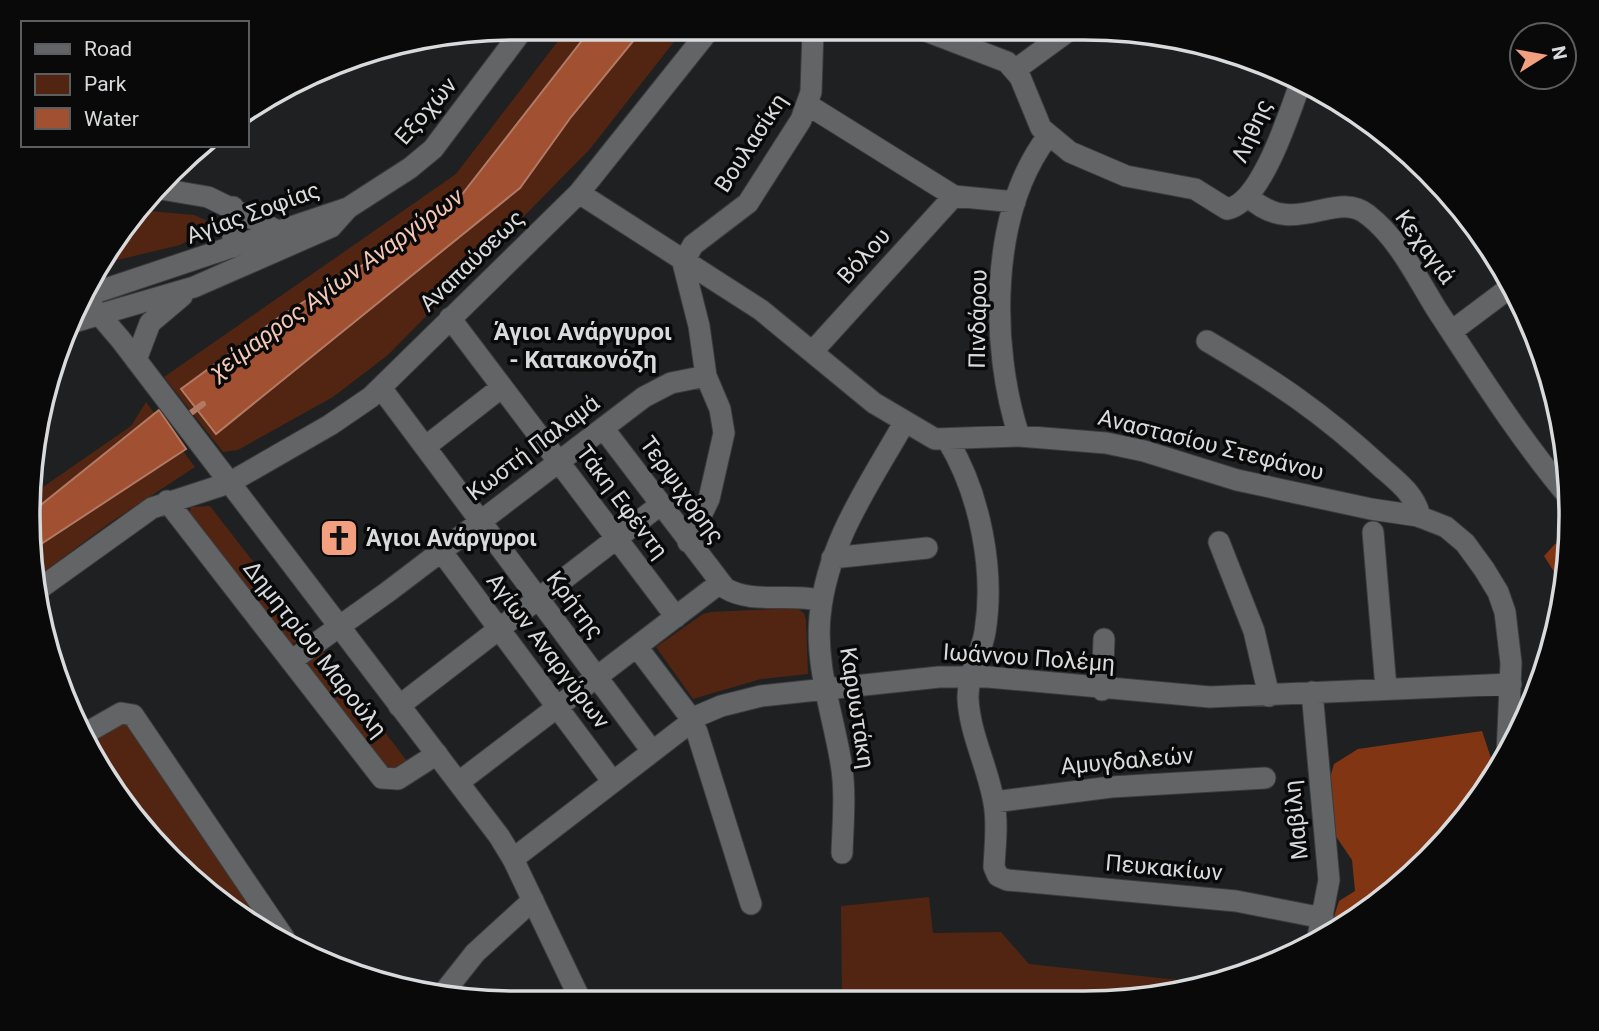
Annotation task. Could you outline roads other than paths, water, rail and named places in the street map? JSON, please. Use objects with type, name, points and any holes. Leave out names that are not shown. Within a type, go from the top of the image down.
[{"type":"street","name":"Εξοχών","points":[[348,208],[410,168],[433,149],[515,40]]},
{"type":"street","name":"Αναπαύσεως","points":[[45,584],[127,523],[167,501],[204,493],[229,483],[330,425],[381,388],[579,193],[701,40]]},
{"type":"street","name":"Βουλασίκη","points":[[684,260],[696,242],[748,203],[808,105],[814,64],[813,40]]},
{"type":"street","points":[[950,40],[1002,59],[1015,70],[1039,124],[1048,135],[1070,152],[1104,169],[1126,176],[1195,189],[1223,208],[1236,207],[1249,197]]},
{"type":"street","points":[[1015,70],[1056,40]]},
{"type":"street","name":"Λήθης","points":[[1249,197],[1277,144],[1297,91]]},
{"type":"street","points":[[808,105],[954,196],[1015,202]]},
{"type":"street","name":"Πινδάρου","points":[[1019,436],[1005,387],[999,338],[1003,271],[1015,202],[1032,158],[1048,135]]},
{"type":"street","points":[[169,190],[200,194],[233,207],[278,231],[316,236]]},
{"type":"street","name":"Αναστασίου Στεφάνου","points":[[579,193],[769,316],[858,390],[904,423],[931,438],[948,441],[1019,436],[1130,447],[1237,480],[1420,517],[1438,523],[1460,537],[1498,592],[1507,622],[1511,684],[1507,731]]},
{"type":"street","name":"Βόλου","points":[[813,351],[954,196]]},
{"type":"street","name":"Κεχαγιά","points":[[1249,197],[1267,213],[1280,215],[1335,208],[1365,212],[1398,247],[1501,408],[1558,482]]},
{"type":"street","points":[[233,207],[233,247]]},
{"type":"street","name":"Αγίας Σοφίας","points":[[95,294],[348,208]]},
{"type":"street","name":"Αγίας Σοφίας","points":[[82,320],[194,288],[316,236],[331,227],[348,208]]},
{"type":"street","points":[[684,260],[684,276],[701,335],[706,376],[722,414],[724,439],[705,511],[688,542]]},
{"type":"street","points":[[136,360],[150,323],[194,288]]},
{"type":"street","points":[[1452,331],[1503,293]]},
{"type":"street","points":[[91,302],[136,360]]},
{"type":"street","name":"Τάκη Εφέντη","points":[[450,318],[676,617]]},
{"type":"street","points":[[1207,341],[1300,397],[1333,422],[1408,492],[1420,517]]},
{"type":"street","name":"Δημητρίου Μαρούλη","points":[[136,360],[459,782],[513,859],[576,991]]},
{"type":"street","name":"Κωστή Παλαμά","points":[[291,661],[651,393],[676,382],[706,376]]},
{"type":"street","points":[[425,447],[502,387]]},
{"type":"street","name":"Κρήτης","points":[[381,388],[652,751]]},
{"type":"street","name":"Καρυωτάκη","points":[[842,853],[843,779],[824,689],[820,643],[822,601],[832,558],[845,525],[904,423]]},
{"type":"street","name":"Τερψιχόρης","points":[[603,428],[719,583]]},
{"type":"street","points":[[948,441],[970,483],[983,543],[987,620],[983,644],[971,676],[970,715],[994,802]]},
{"type":"street","name":"Δημητρίου Μαρούλη","points":[[167,501],[384,780],[398,779],[437,754]]},
{"type":"street","points":[[399,706],[660,505]]},
{"type":"street","points":[[1373,532],[1386,688]]},
{"type":"street","points":[[1219,542],[1254,631],[1269,696]]},
{"type":"street","points":[[832,558],[927,548]]},
{"type":"street","name":"Αγίων Αναργύρων","points":[[441,551],[613,782]]},
{"type":"street","points":[[459,782],[719,583],[741,595],[804,597],[822,601]]},
{"type":"street","points":[[1102,690],[1104,639]]},
{"type":"street","points":[[637,646],[691,721],[707,760],[751,904]]},
{"type":"street","name":"Ιωάννου Πολέμη","points":[[513,859],[691,721],[736,701],[824,689],[971,676],[1102,690],[1210,697],[1511,684]]},
{"type":"street","name":"Μαβίλη","points":[[1312,692],[1329,880],[1321,927]]},
{"type":"street","points":[[91,730],[121,713],[133,715],[276,926]]},
{"type":"street","name":"Αμυγδαλεών","points":[[994,802],[1111,787],[1265,778]]},
{"type":"street","name":"Πευκακίων","points":[[994,802],[994,867],[999,877],[1007,880],[1236,901],[1323,918]]},
{"type":"street","points":[[449,986],[475,953],[533,900]]},
{"type":"water","points":[[582,40],[634,40],[571,117],[520,188],[216,434],[181,389],[278,318],[449,211]]},
{"type":"water","points":[[159,410],[186,449],[41,544],[40,505]]},
{"type":"waterway","name":"χείμαρρος Αγίων Αναργύρων","points":[[184,418],[203,404]]},
{"type":"place","name":"Άγιοι Ανάργυροι","points":[[339,538]]},
{"type":"district","name":"Άγιοι Ανάργυροι - Κατακονόζη","points":[[583,346]]}]
